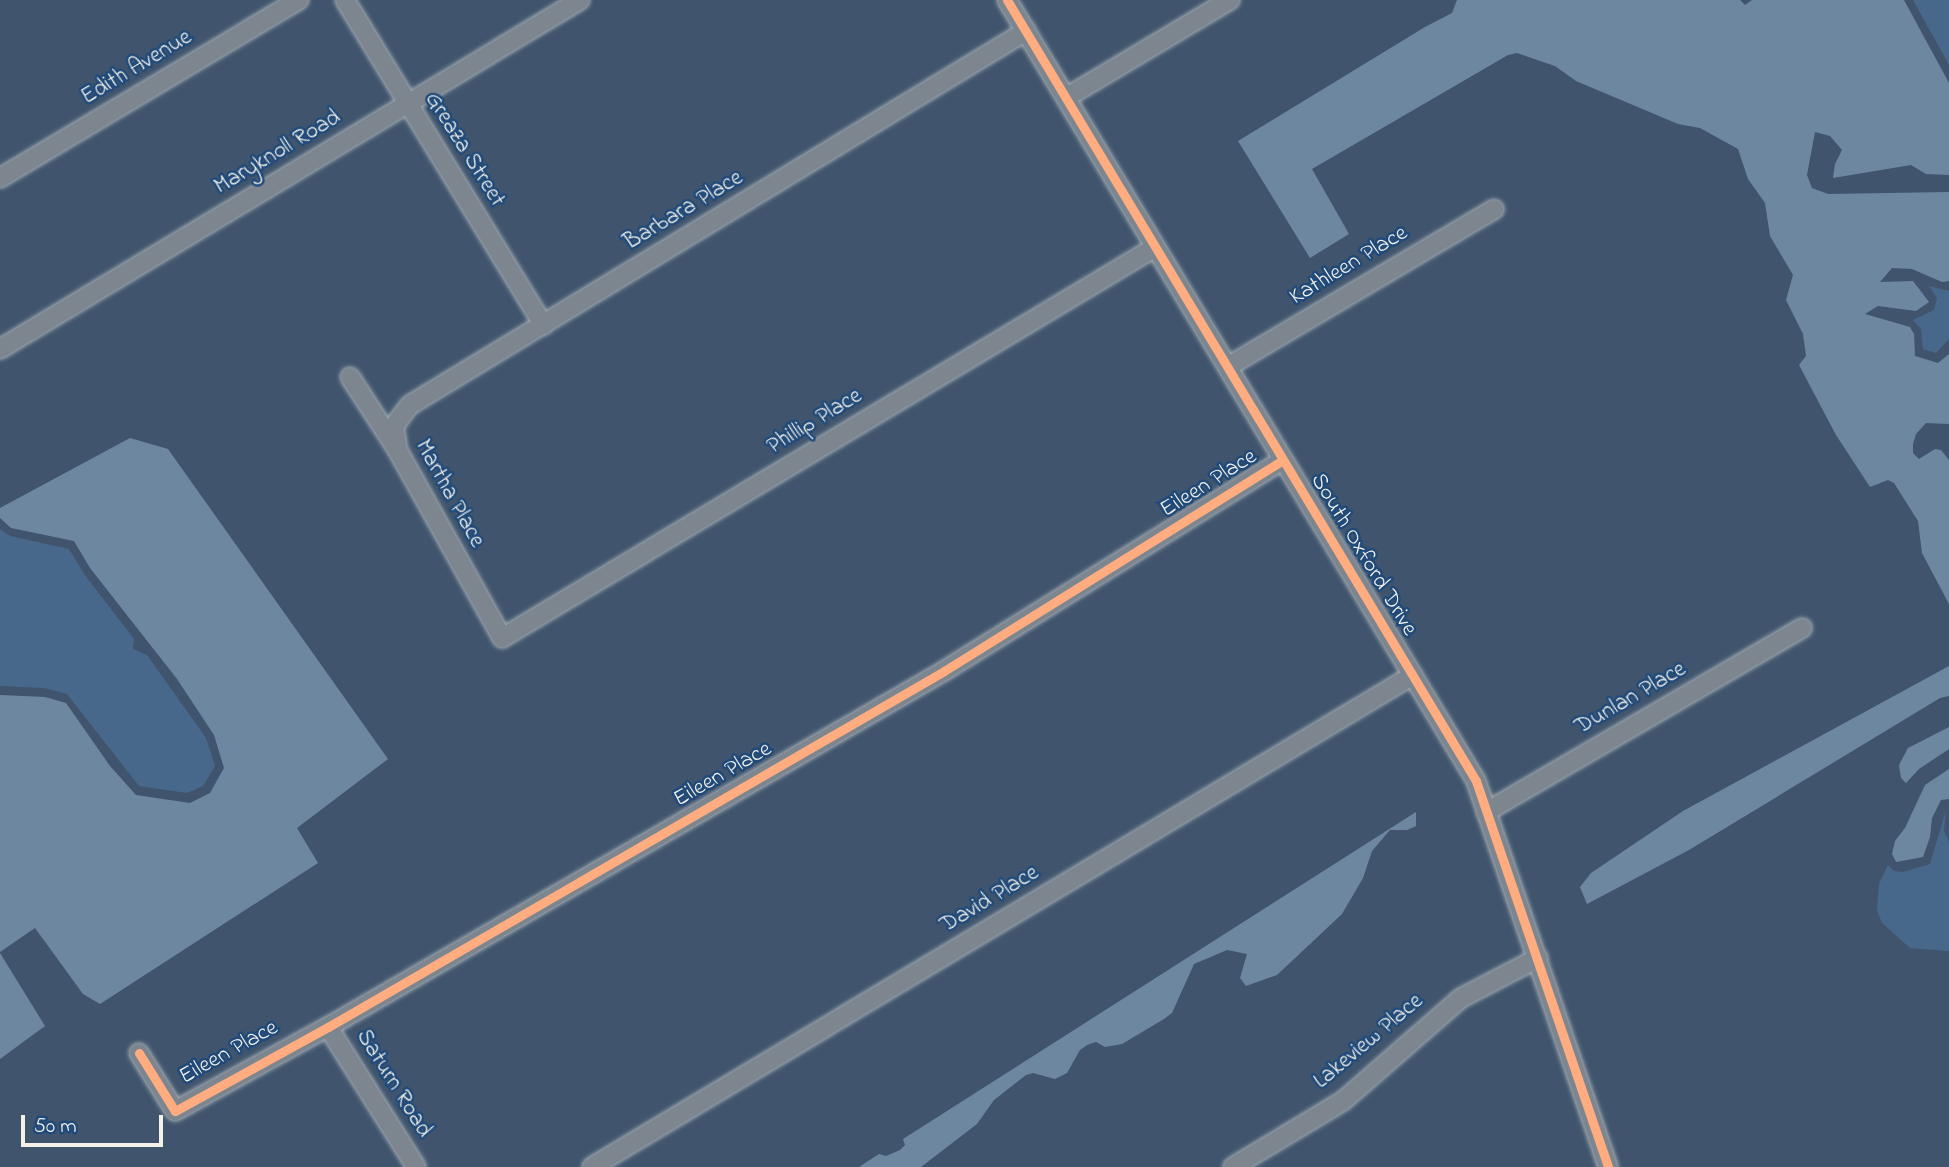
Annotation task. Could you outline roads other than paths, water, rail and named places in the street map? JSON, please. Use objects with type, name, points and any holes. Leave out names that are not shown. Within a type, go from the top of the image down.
[{"type":"street","name":"Edith Avenue","points":[[0,178],[299,0]]},
{"type":"street","name":"Greaza Street","points":[[345,0],[543,325]]},
{"type":"street","name":"Maryknoll Road","points":[[0,349],[580,0]]},
{"type":"street","name":"South Oxford Drive","points":[[1007,0],[1476,781],[1608,1167]]},
{"type":"street","points":[[1067,97],[1230,0]]},
{"type":"street","name":"Barbara Place","points":[[398,451],[394,426],[410,405],[1026,32]]},
{"type":"street","name":"Kathleen Place","points":[[1228,366],[1494,209]]},
{"type":"street","name":"Phillip Place","points":[[502,638],[1154,248]]},
{"type":"street","name":"Martha Place","points":[[350,377],[398,451],[502,638]]},
{"type":"street","name":"Eileen Place","points":[[139,1053],[175,1111],[328,1027],[944,671],[1283,460]]},
{"type":"street","name":"Dunlan Place","points":[[1486,812],[1801,628]]},
{"type":"street","name":"David Place","points":[[592,1167],[1413,675]]},
{"type":"street","name":"Lakeview Place","points":[[1233,1167],[1343,1101],[1461,998],[1538,958]]},
{"type":"street","name":"Saturn Road","points":[[328,1027],[416,1167]]}]
